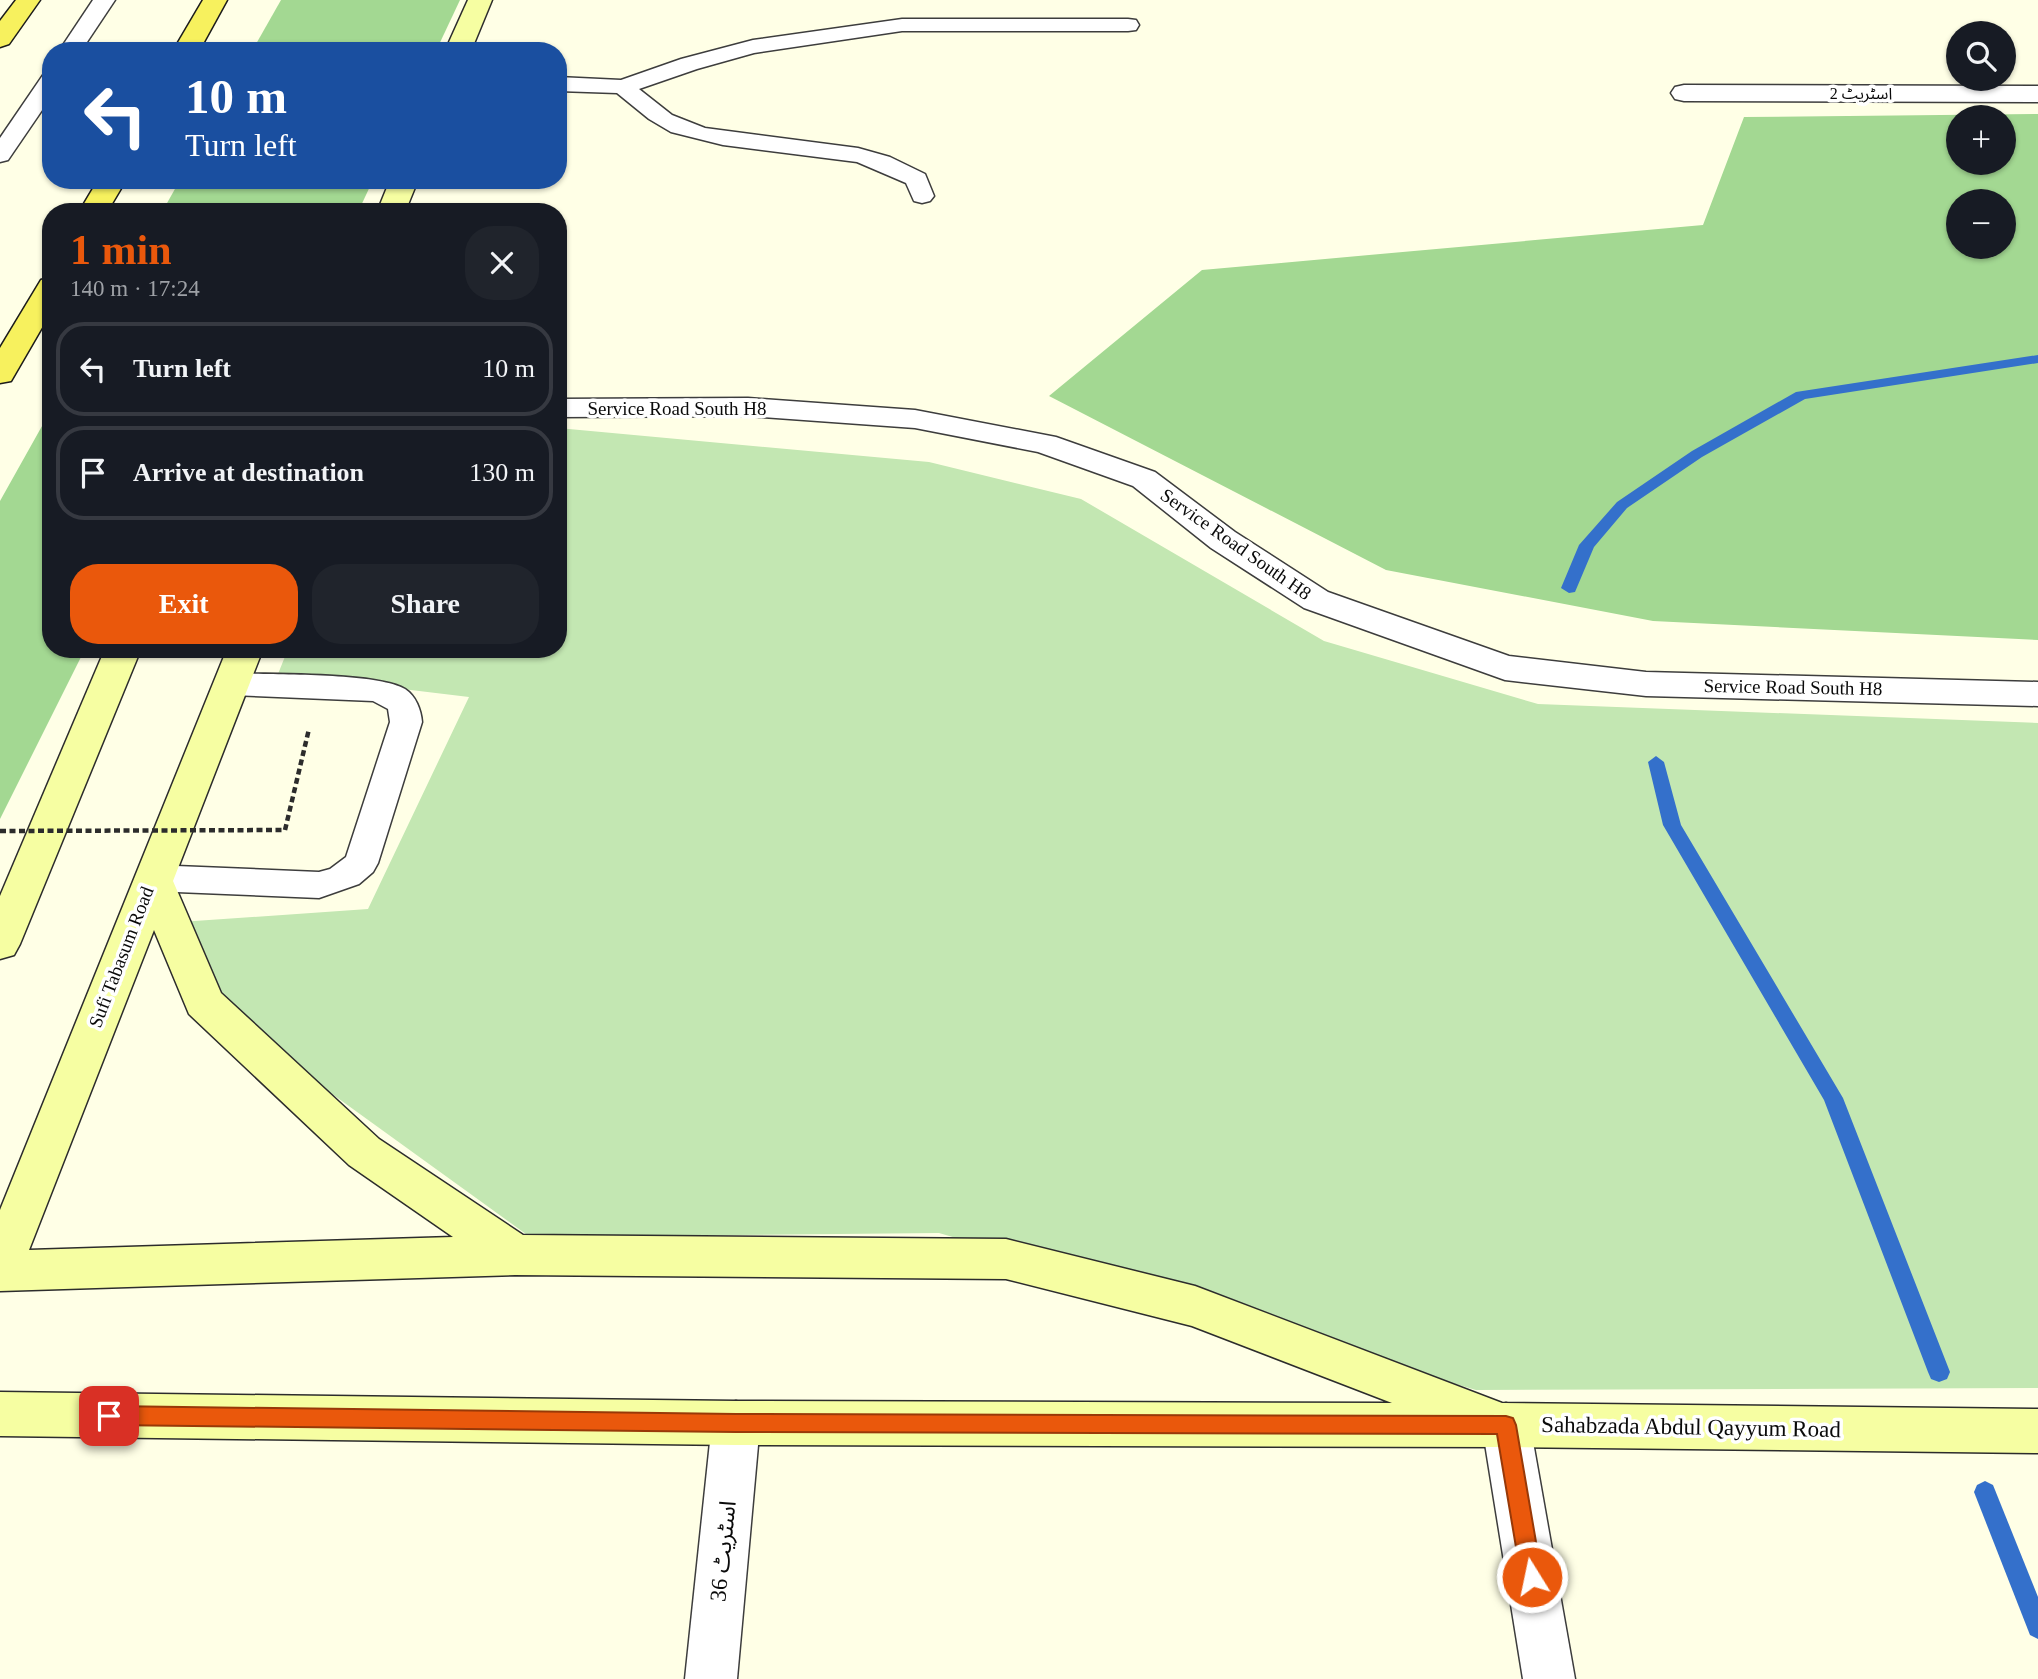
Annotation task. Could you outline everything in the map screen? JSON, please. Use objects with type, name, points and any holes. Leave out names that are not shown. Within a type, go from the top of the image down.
[{"type":"main road","points":[[0,39],[27,0]]},
{"type":"main road","points":[[191,42],[215,0]]},
{"type":"main road","points":[[0,374],[42,302]]},
{"type":"street","points":[[462,42],[480,0]]},
{"type":"street","name":"اسٹریٹ 2","points":[[1684,93],[2038,94]]},
{"type":"street","name":"Service Road South H8","points":[[567,408],[748,407],[901,418],[1045,444],[1144,480],[1223,540],[1316,600],[1505,668],[1646,684],[2038,694]]},
{"type":"street","points":[[0,944],[119,658]]},
{"type":"street","name":"Sufi Tabasum Road","points":[[0,1268],[238,666]]},
{"type":"street","points":[[152,878],[204,1003],[364,1152],[515,1255]]},
{"type":"street","points":[[0,1268],[515,1255],[1006,1259],[1195,1307],[1506,1425],[1549,1679]]},
{"type":"street","name":"Sahabzada Abdul Qayyum Road","points":[[0,1414],[736,1423],[1506,1425],[2038,1432]]},
{"type":"street","name":"اسٹریٹ 36","points":[[711,1679],[736,1423]]},
{"type":"lane","points":[[76,42],[104,0]]},
{"type":"lane","points":[[567,84],[622,87],[689,64],[753,47],[902,25],[1128,25]]},
{"type":"lane","points":[[622,87],[676,127],[710,135],[856,154],[917,179],[922,196]]},
{"type":"lane","points":[[0,155],[42,93]]},
{"type":"lane","points":[[152,878],[319,885],[336,882],[361,863],[405,722],[406,708],[391,694],[373,690],[320,688],[238,666]]},
{"type":"path","points":[[0,831],[285,830],[320,688]]},
{"type":"green space","points":[[281,0],[460,0],[440,42],[257,42]]},
{"type":"green space","points":[[2016,114],[2038,114],[2038,640],[1653,621],[1386,570],[1049,396],[1202,270],[1703,225],[1744,117],[1946,115],[1946,175],[2016,175]]},
{"type":"green space","points":[[175,189],[369,189],[362,203],[167,203]]},
{"type":"green space","points":[[42,426],[42,658],[80,658],[0,819],[0,501]]},
{"type":"green space","points":[[567,429],[929,462],[1081,499],[1324,641],[1538,704],[2038,723],[2038,1388],[1476,1390],[939,1233],[530,1237],[245,1031],[180,922],[368,909],[469,697],[278,674],[284,658],[567,658]]},
{"type":"waterway","points":[[1569,588],[1587,545],[1622,505],[1697,454],[1801,395],[2038,359]]},
{"type":"waterway","points":[[1656,762],[1672,825],[1833,1098],[1939,1372]]},
{"type":"waterway","points":[[1985,1492],[2038,1627]]},
{"type":"route","points":[[109,1416],[736,1423],[1506,1425],[1532,1577]]}]
